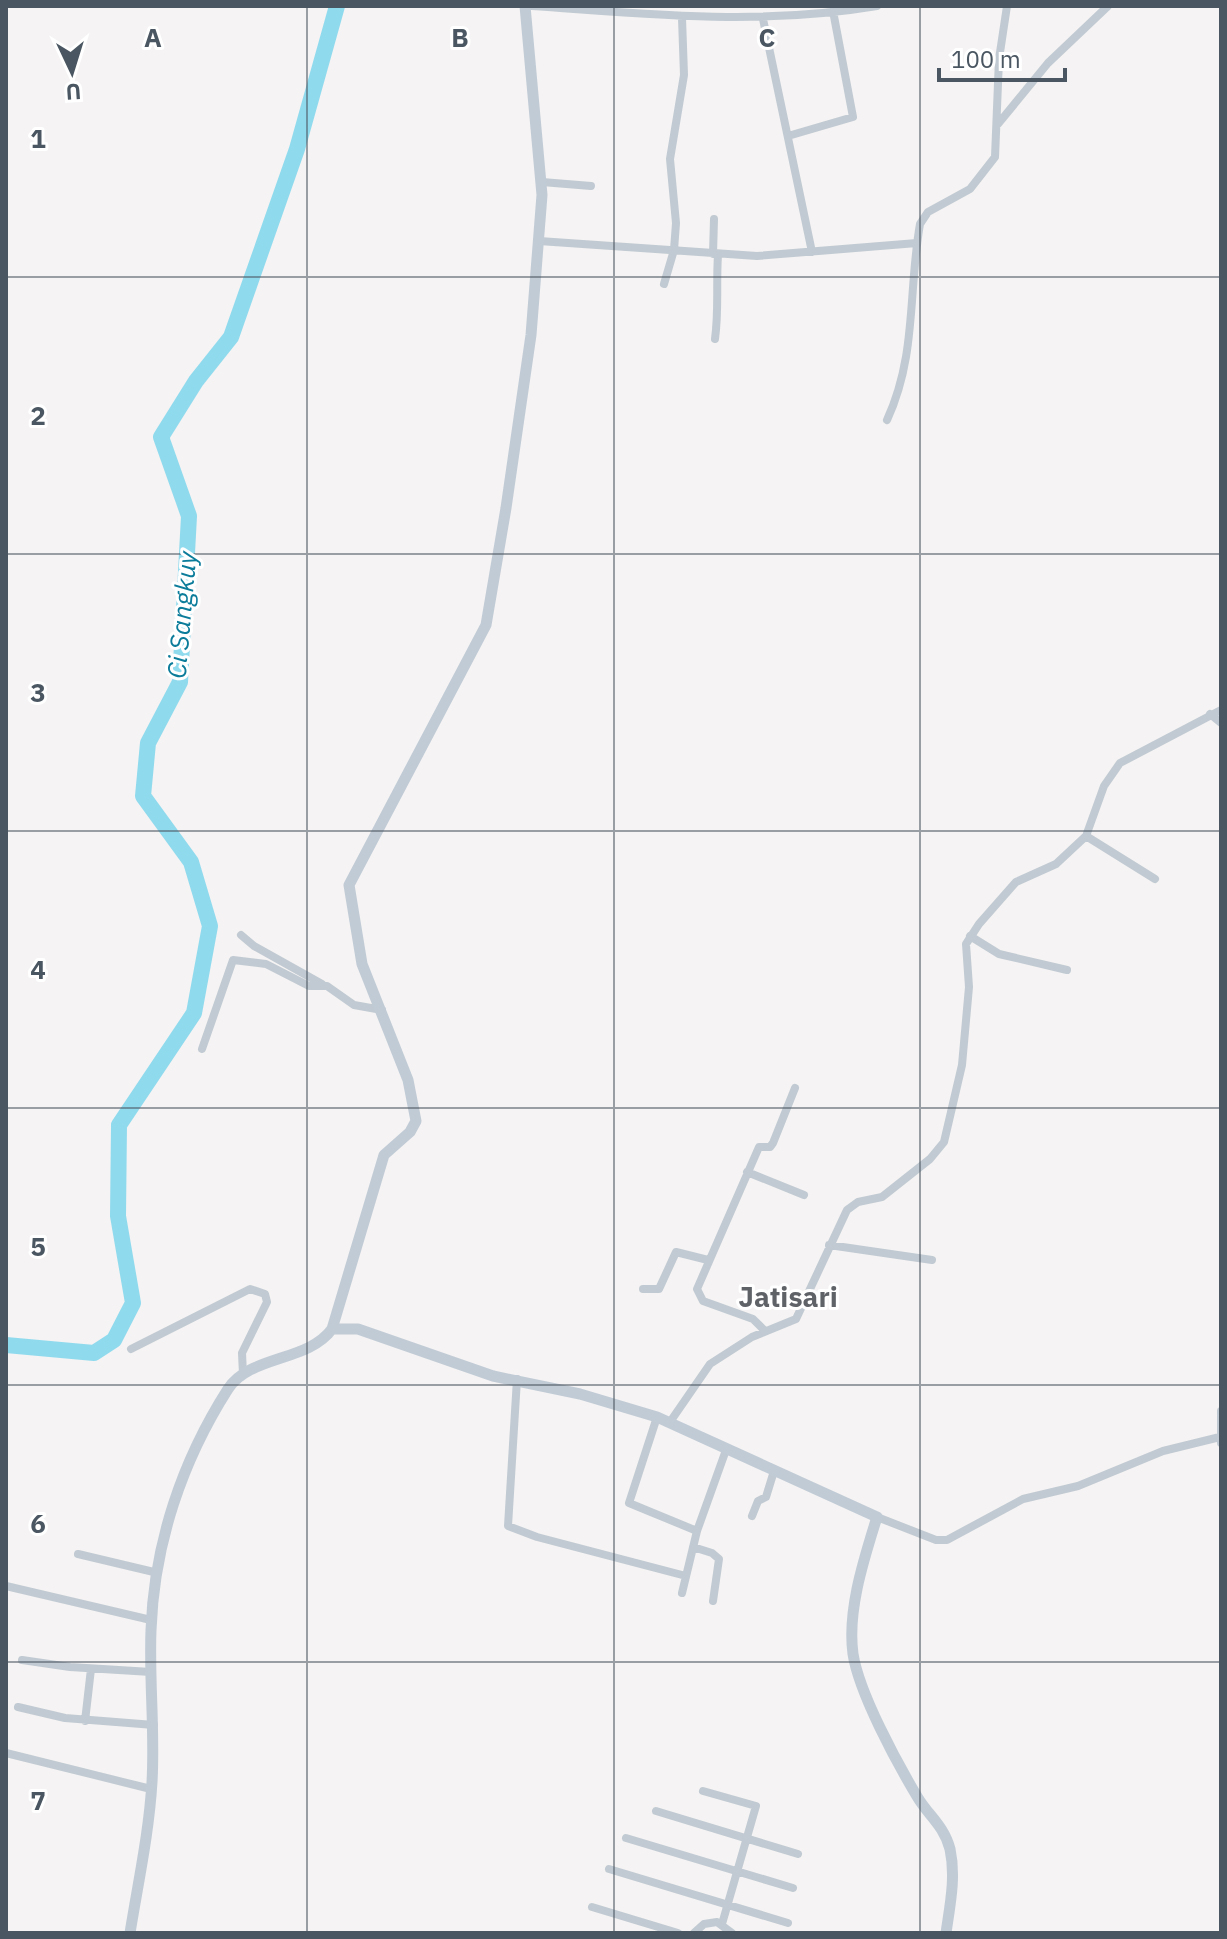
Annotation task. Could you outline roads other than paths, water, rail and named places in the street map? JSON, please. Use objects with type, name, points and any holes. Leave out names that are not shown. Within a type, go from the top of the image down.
[{"type":"street","points":[[130,1933],[151,1789],[154,1725],[151,1620],[168,1519],[188,1464],[230,1385],[243,1374],[321,1340],[332,1329],[384,1155],[410,1132],[416,1121],[413,1095],[362,964],[349,885],[488,618],[528,360],[539,241],[542,182],[525,6]]},
{"type":"street","points":[[532,6],[682,18],[763,19],[810,10],[877,6]]},
{"type":"street","points":[[887,420],[899,393],[905,366],[914,312],[917,243],[924,216],[970,189],[992,163],[998,147],[999,59],[1007,6]]},
{"type":"street","points":[[998,124],[1048,63],[1108,6]]},
{"type":"street","points":[[788,136],[853,117],[833,11]]},
{"type":"street","points":[[664,284],[674,250],[676,223],[670,159],[684,75],[682,18]]},
{"type":"street","points":[[763,19],[812,252]]},
{"type":"street","points":[[542,182],[591,186]]},
{"type":"street","points":[[714,219],[715,298],[719,309],[715,339]]},
{"type":"street","points":[[539,241],[716,254],[812,252],[917,243]]},
{"type":"street","points":[[670,1422],[704,1369],[765,1331],[796,1319],[847,1210],[858,1202],[882,1197],[940,1148],[954,1112],[962,1063],[969,987],[966,950],[970,936],[1016,882],[1056,864],[1086,836],[1104,786],[1120,763],[1221,710]]},
{"type":"street","points":[[1210,714],[1221,723]]},
{"type":"street","points":[[1086,836],[1155,879]]},
{"type":"street","points":[[241,935],[254,946],[354,1005],[382,1010]]},
{"type":"street","points":[[970,936],[987,950],[1067,970]]},
{"type":"street","points":[[202,1049],[233,960],[266,964],[309,986],[322,984]]},
{"type":"street","points":[[765,1331],[753,1319],[726,1312],[700,1298],[697,1289],[747,1172],[760,1146],[769,1147],[773,1143],[795,1088]]},
{"type":"street","points":[[747,1172],[804,1195]]},
{"type":"street","points":[[829,1245],[932,1260]]},
{"type":"street","points":[[643,1289],[659,1289],[676,1252],[708,1260]]},
{"type":"street","points":[[131,1349],[250,1289],[265,1294],[267,1302],[242,1353],[243,1374]]},
{"type":"street","points":[[332,1329],[358,1329],[462,1367],[657,1417],[877,1517],[936,1540],[947,1540],[1023,1499],[1078,1486],[1163,1451],[1220,1440],[1221,1411]]},
{"type":"street","points":[[517,1379],[508,1526],[537,1537],[686,1576]]},
{"type":"street","points":[[657,1417],[629,1503],[697,1531]]},
{"type":"street","points":[[682,1593],[697,1531],[726,1450]]},
{"type":"street","points":[[752,1516],[758,1501],[766,1497],[774,1471]]},
{"type":"street","points":[[877,1517],[861,1573],[854,1657],[861,1684],[912,1786],[947,1838],[953,1874],[946,1933]]},
{"type":"street","points":[[693,1547],[712,1553],[720,1561],[713,1601]]},
{"type":"street","points":[[78,1554],[158,1573]]},
{"type":"street","points":[[6,1586],[151,1620]]},
{"type":"street","points":[[22,1660],[91,1669],[151,1672]]},
{"type":"street","points":[[85,1721],[91,1669]]},
{"type":"street","points":[[18,1707],[85,1721],[154,1725]]},
{"type":"street","points":[[6,1753],[151,1789]]},
{"type":"street","points":[[703,1791],[756,1806],[722,1924]]},
{"type":"street","points":[[656,1811],[798,1854]]},
{"type":"street","points":[[626,1838],[793,1888]]},
{"type":"street","points":[[609,1869],[788,1923]]},
{"type":"street","points":[[592,1907],[678,1933]]},
{"type":"street","points":[[694,1933],[704,1924],[722,1924],[732,1933]]},
{"type":"waterway","name":"Ci Sangkuy","points":[[6,1345],[94,1353],[114,1340],[133,1303],[118,1216],[119,1125],[194,1013],[210,926],[191,862],[143,796],[148,743],[180,682],[189,516],[161,437],[196,381],[231,337],[297,149],[337,6]]},
{"type":"district","name":"Jatisari","points":[[788,1297]]}]
